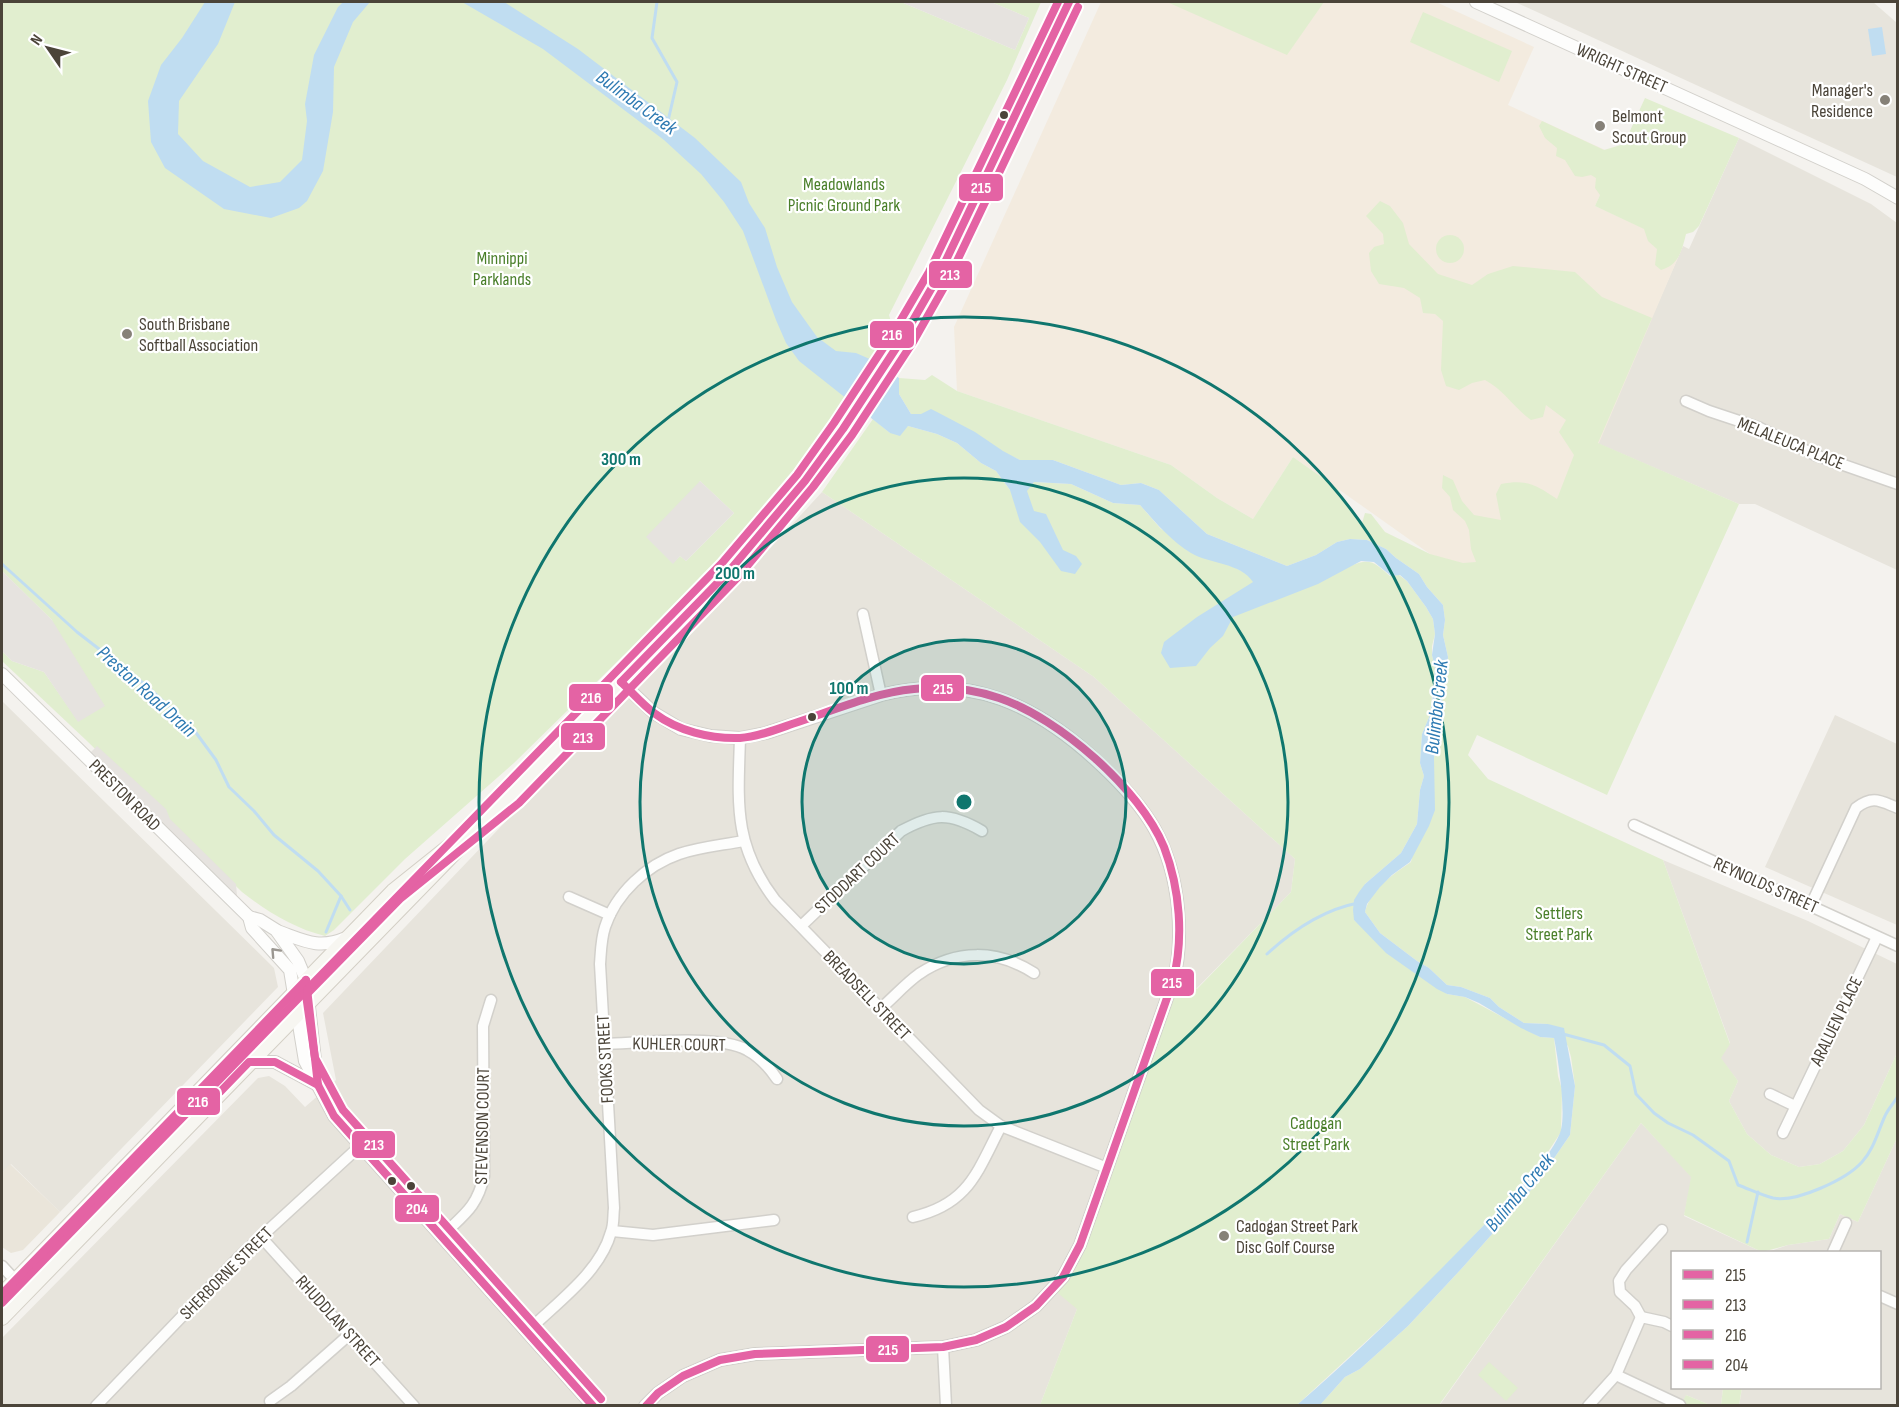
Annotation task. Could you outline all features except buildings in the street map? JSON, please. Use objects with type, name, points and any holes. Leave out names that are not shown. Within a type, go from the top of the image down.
[{"type":"main road","points":[[2,1318],[730,570],[805,481],[843,429],[904,336],[943,267],[1069,2]]},
{"type":"main road","points":[[2,1294],[393,891],[511,796]]},
{"type":"street","name":"WRIGHT STREET","points":[[1476,2],[1855,175],[1898,198]]},
{"type":"street","name":"MELALEUCA PLACE","points":[[1686,401],[1708,411],[1760,428],[1815,455],[1898,484]]},
{"type":"street","points":[[863,614],[881,695]]},
{"type":"street","name":"PRESTON ROAD","points":[[2,674],[249,917],[260,920],[276,930],[296,956],[306,980],[318,1085]]},
{"type":"street","points":[[621,682],[654,713],[681,729],[711,736],[740,738],[766,733],[881,695],[921,688],[971,691],[997,698],[1039,716],[1087,752],[1119,782],[1141,807],[1160,839],[1171,865],[1177,894],[1179,950],[1173,981],[1080,1245],[1063,1277],[1036,1306],[1006,1327],[976,1340],[943,1347],[755,1354],[720,1360],[683,1376],[658,1393],[645,1406]]},
{"type":"street","name":"BREADSELL STREET","points":[[740,738],[739,794],[743,841],[760,880],[963,1095],[1001,1126],[1107,1168]]},
{"type":"street","points":[[1811,905],[1857,808],[1866,800],[1879,800],[1898,808]]},
{"type":"street","name":"STODDART COURT","points":[[801,926],[901,831],[919,821],[934,816],[952,817],[982,831]]},
{"type":"street","name":"REYNOLDS STREET","points":[[1634,825],[1898,946]]},
{"type":"street","name":"FOOKS STREET","points":[[527,1332],[587,1274],[602,1253],[612,1231],[614,1208],[600,964],[603,937],[610,915],[634,883],[649,869],[664,860],[681,853],[743,841]]},
{"type":"street","points":[[569,897],[610,915]]},
{"type":"street","name":"PRESTON ROAD","points":[[249,917],[252,928],[290,970],[305,1061],[334,1116],[593,1406]]},
{"type":"street","points":[[276,930],[322,945],[332,944],[348,937]]},
{"type":"street","name":"ARALUEN PLACE","points":[[1783,1132],[1877,936]]},
{"type":"street","points":[[880,1009],[917,975],[932,966],[969,955],[993,955],[1018,962],[1034,973]]},
{"type":"street","name":"STEVENSON COURT","points":[[441,1237],[473,1207],[480,1194],[484,1176],[483,1026],[491,1000]]},
{"type":"street","name":"KUHLER COURT","points":[[604,1044],[712,1041],[732,1043],[748,1050],[764,1062],[777,1079]]},
{"type":"street","points":[[249,1062],[275,1062],[318,1085]]},
{"type":"street","points":[[1770,1094],[1795,1106]]},
{"type":"street","points":[[913,1217],[933,1212],[952,1202],[965,1191],[1001,1126]]},
{"type":"street","name":"SHERBORNE STREET","points":[[96,1406],[261,1237],[360,1146]]},
{"type":"street","points":[[612,1231],[653,1235],[774,1220]]},
{"type":"street","points":[[1833,1251],[1846,1222]]},
{"type":"street","points":[[1662,1230],[1626,1270],[1619,1281],[1620,1292],[1635,1306],[1641,1317],[1671,1326]]},
{"type":"street","name":"RHUDDLAN STREET","points":[[261,1237],[414,1406]]},
{"type":"street","points":[[2,1266],[15,1280]]},
{"type":"street","points":[[1881,1296],[1898,1304]]},
{"type":"street","points":[[1588,1406],[1616,1375],[1641,1317]]},
{"type":"street","points":[[270,1401],[291,1386],[350,1334]]},
{"type":"street","points":[[943,1347],[946,1406]]},
{"type":"street","points":[[1616,1375],[1680,1405]]},
{"type":"shaded area","points":[[901,2],[991,2],[1029,18],[1015,50]]},
{"type":"shaded area","points":[[1101,2],[1436,2],[1534,47],[1508,105],[1618,156],[1595,206],[1683,246],[1529,607],[1430,554],[1293,457],[1253,519],[1217,498],[1171,465],[957,391],[954,327]]},
{"type":"shaded area","points":[[1515,2],[1873,2],[1897,23],[1897,177]]},
{"type":"shaded area","points":[[1739,138],[1871,204],[1897,223],[1897,570],[1755,504],[1739,504],[1597,443],[1683,246],[1689,249]]},
{"type":"shaded area","points":[[700,481],[734,513],[686,561],[680,556],[673,564],[646,537]]},
{"type":"shaded area","points":[[822,492],[1094,677],[1295,859],[1291,892],[1196,989],[1173,982],[1077,1309],[1040,1405],[2,1406],[2,1338],[258,1078],[269,1076],[285,1086],[305,1107],[336,1080],[323,1013],[615,707],[755,565]]},
{"type":"shaded area","points":[[2,571],[52,620],[105,706],[78,722],[44,672],[12,661],[2,651]]},
{"type":"shaded area","points":[[2,701],[274,968],[278,987],[60,1212],[11,1164],[2,1173]]},
{"type":"shaded area","points":[[1835,715],[1897,744],[1897,925],[1765,867]]},
{"type":"shaded area","points":[[97,746],[166,809],[170,819],[236,884],[238,907],[86,757]]},
{"type":"shaded area","points":[[1663,860],[1808,921],[1897,964],[1897,1053],[1864,1125],[1843,1151],[1820,1164],[1799,1167],[1771,1155],[1747,1134],[1729,1101],[1738,1081],[1720,1058],[1730,1043]]},
{"type":"shaded area","points":[[1641,1123],[1692,1177],[1684,1216],[1760,1251],[1671,1251],[1671,1389],[1723,1389],[1721,1405],[1710,1405],[1686,1395],[1687,1405],[1439,1406]]},
{"type":"shaded area","points":[[1897,1138],[1897,1405],[1739,1406],[1742,1389],[1881,1389],[1881,1251],[1771,1251],[1788,1245],[1829,1239],[1840,1214],[1858,1222]]},
{"type":"shaded area","points":[[10,1164],[60,1212],[23,1250],[11,1253],[2,1247],[2,1173]]},
{"type":"green space","name":"Minnippi Parklands","points":[[2,2],[901,2],[1015,50],[1029,18],[991,2],[1041,2],[1007,80],[889,315],[892,325],[871,359],[863,382],[795,477],[756,524],[675,613],[623,656],[514,763],[405,859],[334,930],[325,936],[303,929],[281,918],[242,892],[2,661],[2,651],[12,661],[44,672],[78,721],[52,620],[2,571]],"holes":[[[700,481],[734,513],[686,561],[680,556],[673,563]]]},
{"type":"green space","points":[[1167,2],[1324,2],[1287,55]]},
{"type":"green space","points":[[1423,12],[1512,51],[1499,82],[1410,42]]},
{"type":"green space","points":[[1645,98],[1739,138],[1699,226],[1693,232],[1686,234],[1676,261],[1661,270],[1655,265],[1657,249],[1648,241],[1644,229],[1595,206],[1600,195],[1595,188],[1596,178],[1591,175],[1575,176],[1565,160],[1556,156],[1557,148],[1545,138],[1539,126],[1542,121],[1604,150],[1624,144]]},
{"type":"green space","name":"Settlers Street Park","points":[[1380,201],[1390,206],[1403,223],[1409,244],[1438,274],[1472,285],[1488,274],[1513,266],[1575,272],[1602,297],[1652,318],[1598,443],[1739,504],[1607,795],[1477,735],[1468,755],[1488,779],[1663,860],[1730,1044],[1721,1058],[1738,1081],[1729,1101],[1747,1134],[1771,1155],[1799,1167],[1820,1164],[1843,1151],[1864,1125],[1897,1053],[1897,1138],[1858,1222],[1840,1214],[1829,1239],[1760,1251],[1684,1215],[1691,1177],[1641,1123],[1439,1405],[1320,1405],[1345,1377],[1360,1369],[1408,1326],[1537,1183],[1570,1135],[1575,1086],[1568,1046],[1548,1024],[1524,1023],[1499,1007],[1490,998],[1461,987],[1447,985],[1429,968],[1380,933],[1365,912],[1377,890],[1411,862],[1438,740],[1436,726],[1440,717],[1448,657],[1443,635],[1445,620],[1443,605],[1419,574],[1386,549],[1367,540],[1350,539],[1337,542],[1316,555],[1287,566],[1207,534],[1159,490],[1141,483],[1121,485],[1053,460],[1020,460],[921,414],[911,414],[899,394],[899,378],[925,380],[932,375],[957,391],[1171,465],[1217,498],[1253,519],[1293,457],[1337,488],[1362,523],[1365,513],[1371,514],[1385,532],[1430,554],[1463,563],[1476,562],[1465,521],[1453,510],[1450,497],[1442,488],[1443,475],[1453,480],[1462,501],[1474,515],[1501,520],[1496,494],[1501,484],[1518,482],[1531,484],[1557,499],[1574,455],[1559,432],[1566,420],[1546,405],[1543,417],[1531,420],[1485,380],[1472,383],[1459,390],[1446,386],[1441,370],[1443,321],[1435,314],[1423,313],[1420,298],[1404,288],[1379,284],[1371,271],[1369,253],[1374,247],[1384,244],[1383,234],[1366,216]]},
{"type":"green space","points":[[1450,235],[1460,239],[1464,249],[1460,259],[1450,263],[1440,259],[1436,249],[1440,239]]},
{"type":"green space","name":"Cadogan Street Park","points":[[873,419],[890,433],[908,426],[937,434],[957,443],[981,463],[996,471],[1010,490],[1034,482],[1071,484],[1113,503],[1140,505],[1161,529],[1247,574],[1254,582],[1363,562],[1372,563],[1390,576],[1399,575],[1407,581],[1433,619],[1435,634],[1432,655],[1435,668],[1430,715],[1422,734],[1420,763],[1424,776],[1420,790],[1417,824],[1401,853],[1365,884],[1354,920],[1447,994],[1465,997],[1540,1037],[1554,1038],[1558,1076],[1562,1090],[1561,1132],[1528,1179],[1424,1288],[1297,1405],[1040,1405],[1077,1309],[1053,1289],[1063,1277],[1173,981],[1197,989],[1291,892],[1295,859],[1094,677],[822,492]]},
{"type":"green space","points":[[1489,1362],[1518,1388],[1506,1401],[1478,1375]]},
{"type":"green space","points":[[1723,1389],[1742,1389],[1739,1405],[1721,1405]]},
{"type":"green space","points":[[1686,1395],[1710,1405],[1682,1403]]},
{"type":"water","points":[[205,2],[235,2],[218,44],[179,101],[178,134],[203,161],[250,187],[280,182],[302,160],[307,121],[305,104],[314,55],[338,7],[343,2],[370,2],[353,22],[334,67],[333,112],[323,171],[307,201],[299,208],[271,218],[224,209],[165,168],[151,142],[148,101],[161,65]]},
{"type":"water","name":"Bulimba Creek","points":[[462,2],[504,2],[578,49],[695,138],[741,182],[749,203],[765,228],[777,267],[792,302],[817,337],[836,351],[856,353],[872,360],[899,378],[899,394],[911,414],[921,414],[931,409],[975,432],[1020,460],[1053,460],[1121,485],[1141,483],[1159,490],[1207,534],[1287,566],[1316,555],[1337,542],[1350,539],[1367,540],[1386,549],[1419,574],[1443,605],[1445,620],[1443,635],[1448,657],[1440,717],[1436,726],[1438,740],[1434,758],[1435,810],[1410,862],[1380,887],[1367,904],[1365,912],[1380,933],[1429,968],[1447,985],[1461,987],[1490,998],[1499,1007],[1524,1023],[1548,1024],[1564,1028],[1575,1086],[1570,1135],[1537,1183],[1463,1267],[1408,1326],[1360,1369],[1345,1377],[1320,1405],[1297,1405],[1393,1317],[1515,1194],[1546,1157],[1562,1125],[1561,1087],[1554,1038],[1540,1037],[1479,1003],[1437,989],[1386,953],[1354,920],[1354,900],[1359,892],[1401,853],[1417,824],[1420,790],[1424,776],[1420,763],[1422,734],[1430,715],[1435,668],[1432,655],[1435,634],[1433,619],[1426,607],[1400,575],[1391,576],[1374,562],[1361,561],[1318,584],[1233,617],[1223,636],[1196,666],[1170,668],[1161,653],[1164,642],[1197,617],[1253,582],[1248,576],[1233,567],[1191,553],[1170,537],[1140,505],[1113,503],[1071,484],[1034,482],[1027,491],[1034,511],[1046,514],[1063,550],[1076,556],[1082,564],[1075,574],[1061,571],[1040,542],[1020,522],[1010,490],[996,471],[981,463],[957,443],[937,434],[908,426],[900,436],[890,433],[799,361],[786,343],[776,320],[743,231],[724,202],[701,174],[664,140],[543,49]]},
{"type":"water","points":[[1882,27],[1886,54],[1872,56],[1868,29]]},
{"type":"waterway","name":"Bulimba Creek","points":[[657,2],[652,38],[677,82],[668,121]]},
{"type":"waterway","name":"Preston Road Drain","points":[[2,564],[77,632],[147,686],[194,730],[216,760],[229,787],[254,811],[274,835],[318,871],[341,896],[350,910]]},
{"type":"waterway","points":[[326,932],[341,896]]},
{"type":"waterway","points":[[1267,954],[1309,922],[1332,911],[1358,903]]},
{"type":"waterway","points":[[1563,1034],[1604,1045],[1630,1066],[1636,1094],[1654,1113],[1668,1123],[1693,1135],[1729,1161],[1738,1185],[1773,1198],[1783,1199],[1807,1193],[1855,1169],[1870,1151],[1886,1113],[1898,1096]]},
{"type":"waterway","points":[[1747,1242],[1758,1192]]},
{"type":"transit line","name":"216","points":[[2,1303],[722,563],[797,475],[895,330],[929,272],[1058,2]]},
{"type":"transit line","name":"215","points":[[621,682],[730,570],[805,481],[843,429],[904,336],[938,277],[1069,2]]},
{"type":"transit line","name":"213","points":[[601,1399],[343,1110],[315,1058],[306,995],[400,899],[519,803],[738,577],[813,487],[852,435],[913,342],[947,282],[1078,7]]},
{"type":"transit line","name":"215","points":[[621,682],[650,709],[673,725],[695,733],[729,738],[759,735],[852,703],[898,691],[947,688],[968,690],[999,698],[1047,722],[1071,739],[1095,758],[1137,802],[1164,847],[1174,880],[1179,914],[1178,948],[1173,981],[1080,1245],[1063,1277],[1036,1306],[1006,1327],[976,1340],[943,1347],[755,1354],[720,1360],[683,1376],[658,1393],[646,1406]]},
{"type":"transit line","name":"204","points":[[306,980],[318,1085],[334,1116],[593,1406]]},
{"type":"transit line","name":"204","points":[[2,1294],[306,980]]},
{"type":"transit line","name":"204","points":[[220,1092],[249,1062],[275,1062],[318,1085]]},
{"type":"place","name":"Manager's Residence","points":[[1885,100]]},
{"type":"place","name":"Belmont Scout Group","points":[[1600,126]]},
{"type":"place","name":"South Brisbane Softball Association","points":[[127,334]]},
{"type":"place","name":"Cadogan Street Park Disc Golf Course","points":[[1224,1236]]},
{"type":"park label","name":"Meadowlands Picnic Ground Park","points":[[844,194]]}]
